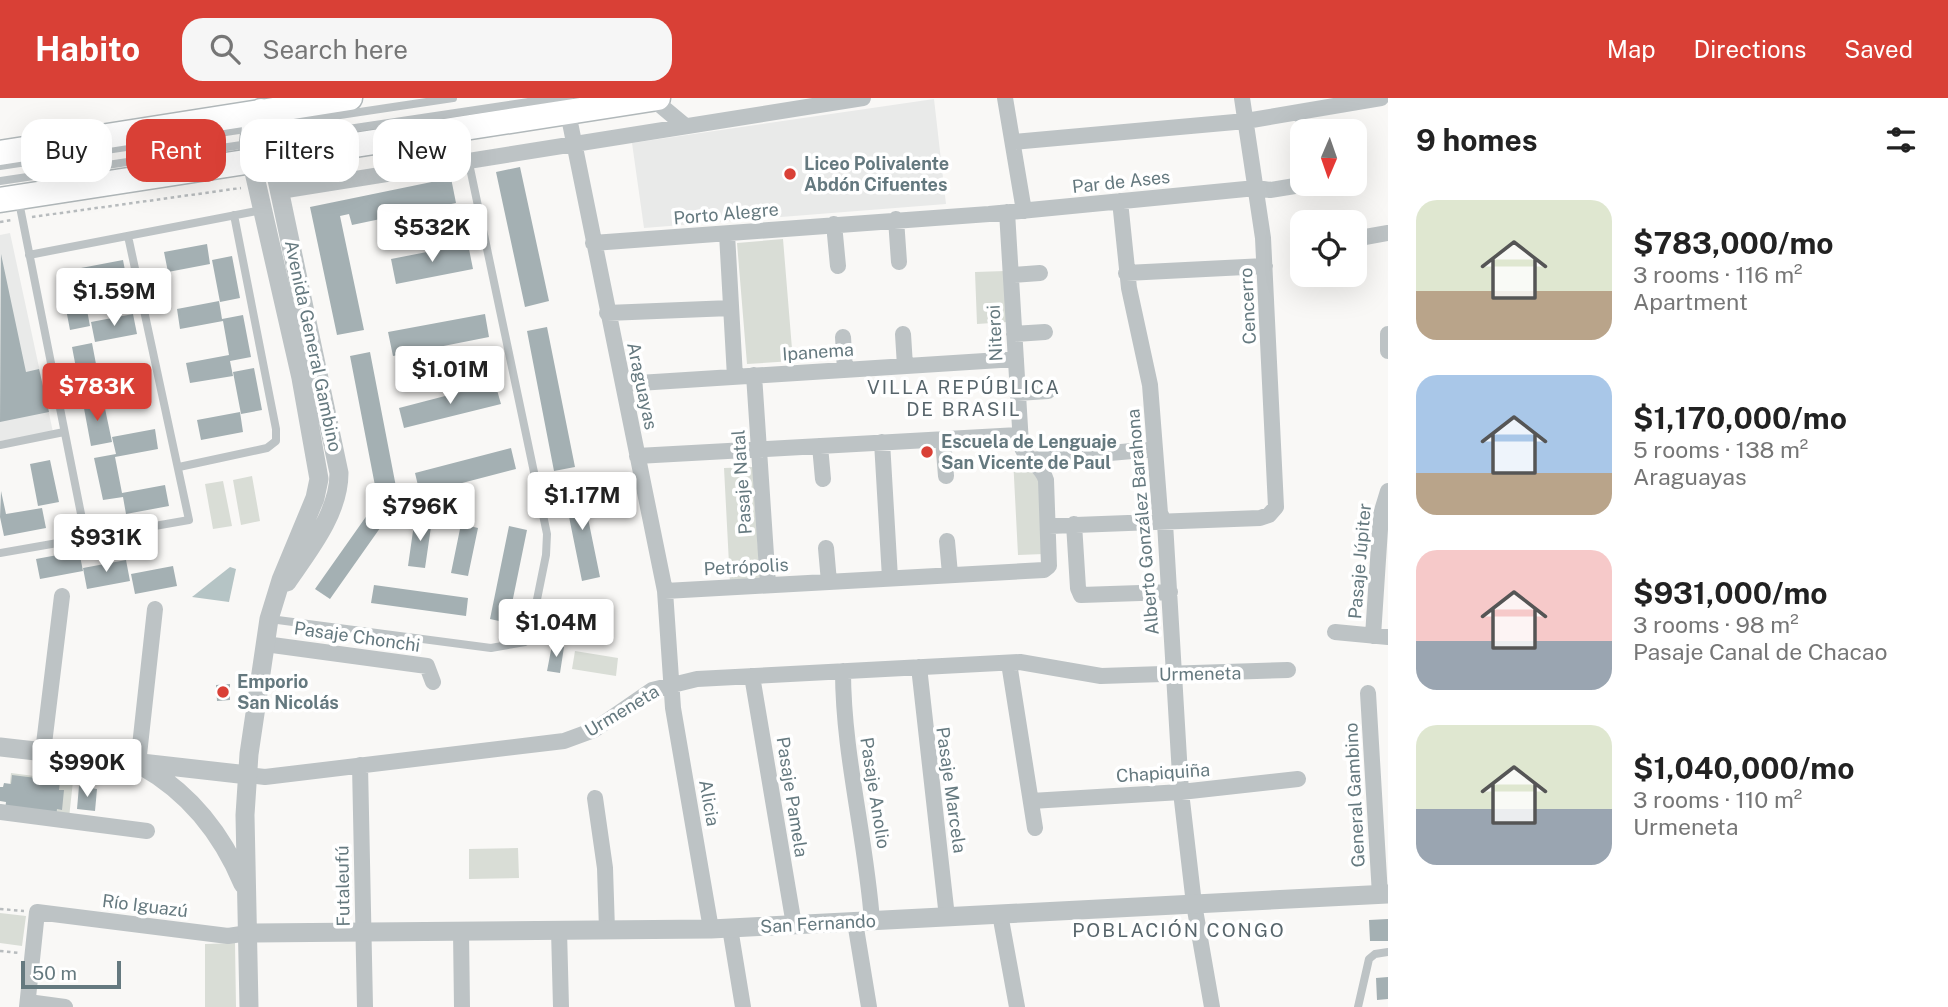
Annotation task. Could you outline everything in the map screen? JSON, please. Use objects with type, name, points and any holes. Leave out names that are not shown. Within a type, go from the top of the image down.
[{"type":"main road","points":[[303,119],[350,98]]},
{"type":"main road","points":[[471,126],[562,103],[655,98]]},
{"type":"main road","points":[[0,153],[240,140]]},
{"type":"main road","points":[[6,193],[240,143]]},
{"type":"street","points":[[655,98],[684,125]]},
{"type":"street","points":[[471,159],[863,98]]},
{"type":"street","name":"Niteroi","points":[[1005,98],[1013,142],[1016,211],[1011,275],[1020,435],[1022,451],[1044,474],[1048,526]]},
{"type":"street","name":"Cencerro","points":[[1165,523],[1260,517],[1273,512],[1278,497],[1265,266],[1242,98]]},
{"type":"street","points":[[1013,142],[1246,121],[1381,98]]},
{"type":"street","name":"Araguayas","points":[[562,103],[665,591],[673,682]]},
{"type":"street","points":[[1302,112],[1303,119]]},
{"type":"street","points":[[280,191],[373,175]]},
{"type":"street","name":"Avenida General Gambino","points":[[249,1007],[248,775],[265,644],[271,612],[289,556],[315,498],[319,479],[300,378],[262,210],[260,182]]},
{"type":"street","name":"Avenida General Gambino","points":[[271,612],[312,545],[337,494],[339,472],[320,373],[276,182]]},
{"type":"street","name":"Par de Ases","points":[[989,214],[1290,187]]},
{"type":"street","name":"Alberto González Barahona","points":[[1120,201],[1126,273],[1147,370],[1160,513],[1165,523],[1181,792],[1194,904],[1212,1007]]},
{"type":"street","name":"Porto Alegre","points":[[593,243],[989,214]]},
{"type":"street","points":[[896,219],[899,262]]},
{"type":"street","points":[[834,224],[838,266]]},
{"type":"street","points":[[1367,237],[1388,233]]},
{"type":"street","points":[[727,234],[735,377]]},
{"type":"street","points":[[1126,273],[1265,266]]},
{"type":"street","points":[[1011,275],[1040,274]]},
{"type":"street","points":[[607,313],[731,308]]},
{"type":"street","points":[[1014,334],[1045,332]]},
{"type":"street","points":[[903,334],[905,366]]},
{"type":"street","points":[[1388,334],[1388,351]]},
{"type":"street","points":[[843,337],[845,370]]},
{"type":"street","name":"Ipanema","points":[[622,384],[1016,359]]},
{"type":"street","points":[[300,378],[320,373]]},
{"type":"street","name":"Pasaje Natal","points":[[754,375],[768,585]]},
{"type":"street","points":[[1017,393],[1048,391]]},
{"type":"street","points":[[637,456],[1020,435]]},
{"type":"street","points":[[943,439],[946,477]]},
{"type":"street","points":[[882,442],[890,578]]},
{"type":"street","points":[[820,446],[823,479]]},
{"type":"street","points":[[1030,460],[1155,449]]},
{"type":"street","name":"Pasaje Júpiter","points":[[1380,637],[1382,507],[1388,491]]},
{"type":"street","points":[[1048,526],[1165,523]]},
{"type":"street","points":[[1074,524],[1078,588],[1081,594],[1170,592]]},
{"type":"street","name":"Petrópolis","points":[[665,591],[1044,570],[1051,562],[1048,526]]},
{"type":"street","points":[[947,541],[950,575]]},
{"type":"street","points":[[826,548],[829,582]]},
{"type":"street","points":[[43,752],[62,596]]},
{"type":"street","points":[[155,609],[138,764],[174,787],[207,820],[229,853],[247,892]]},
{"type":"street","points":[[1335,632],[1380,637]]},
{"type":"street","name":"Pasaje Chonchi","points":[[265,644],[427,666],[433,682]]},
{"type":"street","points":[[1009,663],[1035,828]]},
{"type":"street","name":"Urmeneta","points":[[0,747],[265,777],[575,738],[603,725],[642,695],[673,682],[1009,663],[1043,664],[1101,676],[1288,670]]},
{"type":"street","name":"Pasaje Marcela","points":[[919,667],[947,917]]},
{"type":"street","name":"Pasaje Anolio","points":[[843,671],[846,733],[864,841],[864,921],[869,1007]]},
{"type":"street","name":"Pasaje Pamela","points":[[752,676],[794,925]]},
{"type":"street","name":"Alicia","points":[[673,682],[673,708],[720,929],[743,1007]]},
{"type":"street","name":"General Gambino","points":[[1368,693],[1384,895]]},
{"type":"street","name":"Futaleufú","points":[[360,765],[365,1007]]},
{"type":"street","name":"Chapiquiña","points":[[1031,801],[1181,792],[1298,779]]},
{"type":"street","points":[[595,799],[605,868],[607,930]]},
{"type":"street","points":[[0,812],[147,831]]},
{"type":"street","name":"San Fernando","points":[[248,933],[720,929],[1384,895]]},
{"type":"street","points":[[37,912],[28,1005],[65,1007]]},
{"type":"street","name":"Río Iguazú","points":[[37,912],[228,936],[248,933]]},
{"type":"street","points":[[1000,914],[1017,1007]]},
{"type":"street","points":[[559,930],[561,1007]]},
{"type":"street","points":[[461,931],[462,1007]]},
{"type":"lane","points":[[353,119],[453,98]]},
{"type":"lane","points":[[359,127],[562,103]]},
{"type":"lane","points":[[0,166],[240,141]]},
{"type":"lane","points":[[271,612],[491,648],[526,642],[530,634],[546,555],[547,534],[471,173]]},
{"type":"lane","points":[[6,193],[30,256],[86,539]]},
{"type":"lane","points":[[30,256],[262,210]]},
{"type":"lane","points":[[179,467],[267,448],[276,441],[276,429],[234,215]]},
{"type":"lane","points":[[0,553],[189,520],[128,236]]},
{"type":"lane","points":[[0,445],[64,432]]},
{"type":"lane","points":[[1358,1007],[1369,959],[1375,954],[1388,952]]},
{"type":"path","points":[[0,909],[37,912]]},
{"type":"path","points":[[0,951],[33,955]]},
{"type":"shaded area","name":"Liceo Polivalente Abdón Cifuentes","points":[[934,99],[946,204],[644,228],[632,143]]},
{"type":"shaded area","points":[[10,233],[53,432],[0,441],[0,235]]},
{"type":"shaded area","points":[[783,239],[793,361],[747,364],[737,243]]},
{"type":"shaded area","points":[[1005,271],[1007,322],[977,324],[975,272]]},
{"type":"shaded area","points":[[1039,457],[1044,554],[1018,555],[1013,458]]},
{"type":"shaded area","points":[[753,467],[760,581],[730,583],[724,468]]},
{"type":"shaded area","points":[[252,476],[260,521],[241,525],[233,480]]},
{"type":"shaded area","points":[[223,481],[232,526],[213,529],[205,484]]},
{"type":"shaded area","points":[[230,567],[236,569],[229,602],[192,597]]},
{"type":"shaded area","points":[[575,651],[618,658],[616,676],[572,669]]},
{"type":"shaded area","points":[[11,773],[73,781],[69,818],[7,811]]},
{"type":"shaded area","points":[[518,848],[519,878],[469,879],[469,849]]},
{"type":"shaded area","points":[[0,913],[26,916],[22,946],[0,943]]},
{"type":"shaded area","points":[[235,943],[236,1007],[205,1007],[205,944]]},
{"type":"building","points":[[520,167],[549,301],[525,307],[496,172]]},
{"type":"building","points":[[432,182],[452,182],[456,203],[352,225],[349,214],[340,216],[364,330],[337,335],[310,207]]},
{"type":"building","points":[[207,244],[210,264],[168,272],[164,252]]},
{"type":"building","points":[[468,244],[473,269],[396,284],[391,259]]},
{"type":"building","points":[[1,254],[26,372],[39,369],[49,412],[0,422]]},
{"type":"building","points":[[232,256],[240,298],[220,302],[212,260]]},
{"type":"building","points":[[123,260],[127,281],[85,288],[81,268]]},
{"type":"building","points":[[82,284],[90,326],[70,330],[62,288]]},
{"type":"building","points":[[219,301],[222,319],[243,315],[251,357],[230,361],[233,376],[190,383],[186,363],[229,355],[223,321],[180,329],[177,309]]},
{"type":"building","points":[[133,314],[137,334],[95,342],[91,322]]},
{"type":"building","points":[[485,314],[489,337],[393,356],[388,332]]},
{"type":"building","points":[[547,327],[575,467],[554,471],[527,331]]},
{"type":"building","points":[[92,343],[100,385],[80,389],[72,347]]},
{"type":"building","points":[[370,352],[397,492],[377,496],[350,356]]},
{"type":"building","points":[[254,368],[262,410],[241,414],[233,372]]},
{"type":"building","points":[[144,373],[148,393],[105,401],[101,380]]},
{"type":"building","points":[[495,383],[501,404],[404,428],[399,408]]},
{"type":"building","points":[[103,399],[112,442],[91,446],[83,403]]},
{"type":"building","points":[[240,412],[243,432],[201,440],[197,420]]},
{"type":"building","points":[[155,429],[158,449],[115,457],[122,493],[165,485],[169,506],[126,514],[123,497],[103,500],[94,458],[116,454],[112,437]]},
{"type":"building","points":[[511,448],[516,469],[420,494],[415,473]]},
{"type":"building","points":[[50,460],[59,502],[38,506],[30,464]]},
{"type":"building","points":[[581,484],[600,577],[582,581],[563,487]]},
{"type":"building","points":[[1,491],[6,514],[42,508],[46,528],[4,536],[0,517]]},
{"type":"building","points":[[370,511],[385,521],[330,599],[315,589]]},
{"type":"building","points":[[415,517],[432,520],[425,568],[408,566]]},
{"type":"building","points":[[461,524],[478,528],[468,576],[451,573]]},
{"type":"building","points":[[509,526],[527,530],[508,623],[490,619]]},
{"type":"building","points":[[79,551],[83,571],[40,579],[36,559]]},
{"type":"building","points":[[126,560],[130,581],[87,589],[83,568]]},
{"type":"building","points":[[173,566],[177,586],[135,594],[131,574]]},
{"type":"building","points":[[374,585],[468,598],[466,616],[371,603]]},
{"type":"building","points":[[552,645],[564,647],[560,673],[547,671]]},
{"type":"building","name":"Emporio San Nicolás","points":[[230,684],[230,700],[217,701],[216,685]]},
{"type":"building","points":[[12,775],[60,781],[59,790],[64,790],[62,810],[57,809],[56,817],[5,811],[6,802],[0,801],[0,787],[3,787],[4,783],[11,784]]},
{"type":"building","points":[[79,786],[97,789],[95,811],[77,809]]},
{"type":"building","points":[[1388,919],[1388,941],[1370,941],[1369,920]]},
{"type":"building","points":[[1388,977],[1388,999],[1377,1000],[1376,978]]},
{"type":"place","name":"Liceo Polivalente Abdón Cifuentes","points":[[790,174]]},
{"type":"place","name":"Escuela de Lenguaje San Vicente de Paul","points":[[927,452]]},
{"type":"place","name":"Emporio San Nicolás","points":[[223,692]]},
{"type":"district","name":"VILLA REPÚBLICA DE BRASIL","points":[[964,398]]},
{"type":"district","name":"POBLACIÓN CONGO","points":[[1179,930]]}]
